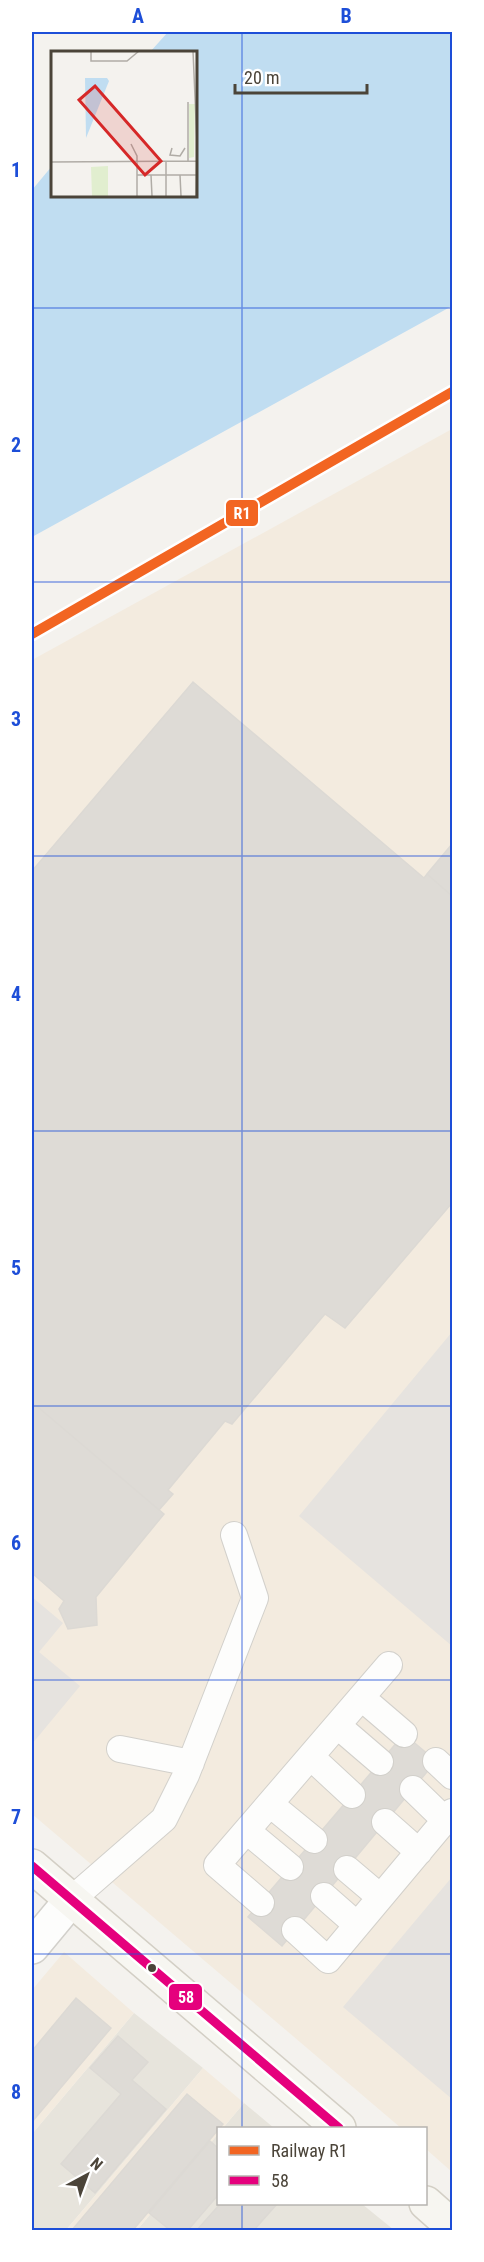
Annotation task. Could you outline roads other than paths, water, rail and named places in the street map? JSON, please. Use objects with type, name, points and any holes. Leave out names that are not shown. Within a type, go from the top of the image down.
[{"type":"main road","points":[[32,1866],[338,2127]]},
{"type":"main road","points":[[427,2204],[453,2226]]},
{"type":"street","points":[[32,1947],[71,1900]]},
{"type":"lane","points":[[71,1900],[164,1819],[190,1763],[255,1598],[234,1535]]},
{"type":"lane","points":[[261,1903],[217,1865],[389,1665]]},
{"type":"lane","points":[[362,1698],[404,1734]]},
{"type":"lane","points":[[338,1726],[380,1762]]},
{"type":"lane","points":[[120,1749],[190,1763]]},
{"type":"lane","points":[[311,1757],[352,1795]]},
{"type":"lane","points":[[295,1930],[328,1960],[449,1816],[412,1790]]},
{"type":"lane","points":[[270,1804],[314,1840]]},
{"type":"lane","points":[[385,1822],[418,1852]]},
{"type":"lane","points":[[247,1831],[290,1867]]},
{"type":"lane","points":[[347,1869],[381,1897]]},
{"type":"lane","points":[[324,1896],[357,1925]]},
{"type":"water","points":[[168,32],[452,32],[452,306],[32,537],[32,190],[51,167],[51,196],[196,196],[196,51],[151,51]]},
{"type":"rail line","name":"R1","points":[[32,634],[452,392]]}]
